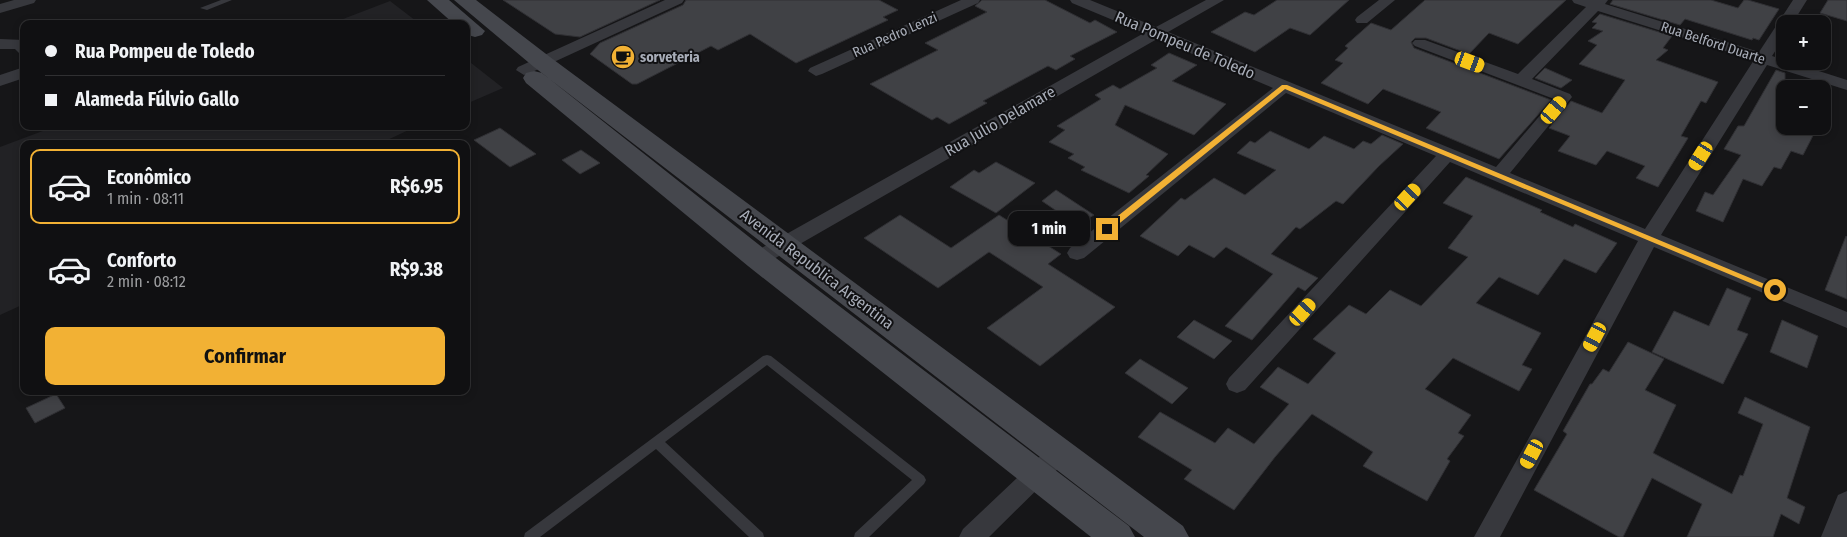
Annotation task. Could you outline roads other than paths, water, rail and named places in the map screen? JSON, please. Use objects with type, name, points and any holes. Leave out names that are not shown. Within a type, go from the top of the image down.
[{"type":"main road","name":"Avenida Republica Argentina","points":[[448,1],[533,66],[784,244],[1171,537]]},
{"type":"main road","name":"Avenida Republica Argentina","points":[[533,66],[758,259],[1117,537]]},
{"type":"street","points":[[0,9],[29,0]]},
{"type":"street","points":[[533,66],[677,0]]},
{"type":"street","name":"Rua Pedro Lenzi","points":[[816,70],[973,0]]},
{"type":"street","name":"Rua Pompeu de Toledo","points":[[1077,0],[1847,320]]},
{"type":"street","name":"Rua Julio Delamare","points":[[758,259],[1217,0]]},
{"type":"street","points":[[1362,20],[1388,0]]},
{"type":"street","name":"Rua Belford Duarte","points":[[1579,0],[1598,3],[1847,85]]},
{"type":"street","points":[[1487,537],[1649,238],[1800,0]]},
{"type":"street","points":[[1520,81],[1598,3]]},
{"type":"street","points":[[1420,43],[1564,97],[1499,175]]},
{"type":"street","points":[[0,44],[20,44]]},
{"type":"street","points":[[0,81],[20,74]]},
{"type":"street","points":[[1077,253],[1284,86]]},
{"type":"street","points":[[1237,384],[1448,154]]},
{"type":"street","points":[[972,537],[1060,452]]},
{"type":"street","points":[[1834,537],[1847,502]]},
{"type":"lane","points":[[204,8],[228,0]]},
{"type":"lane","points":[[530,537],[767,359],[920,480],[860,537]]},
{"type":"lane","points":[[657,442],[758,537]]},
{"type":"place","name":"sorveteria","points":[[623,57]]}]
